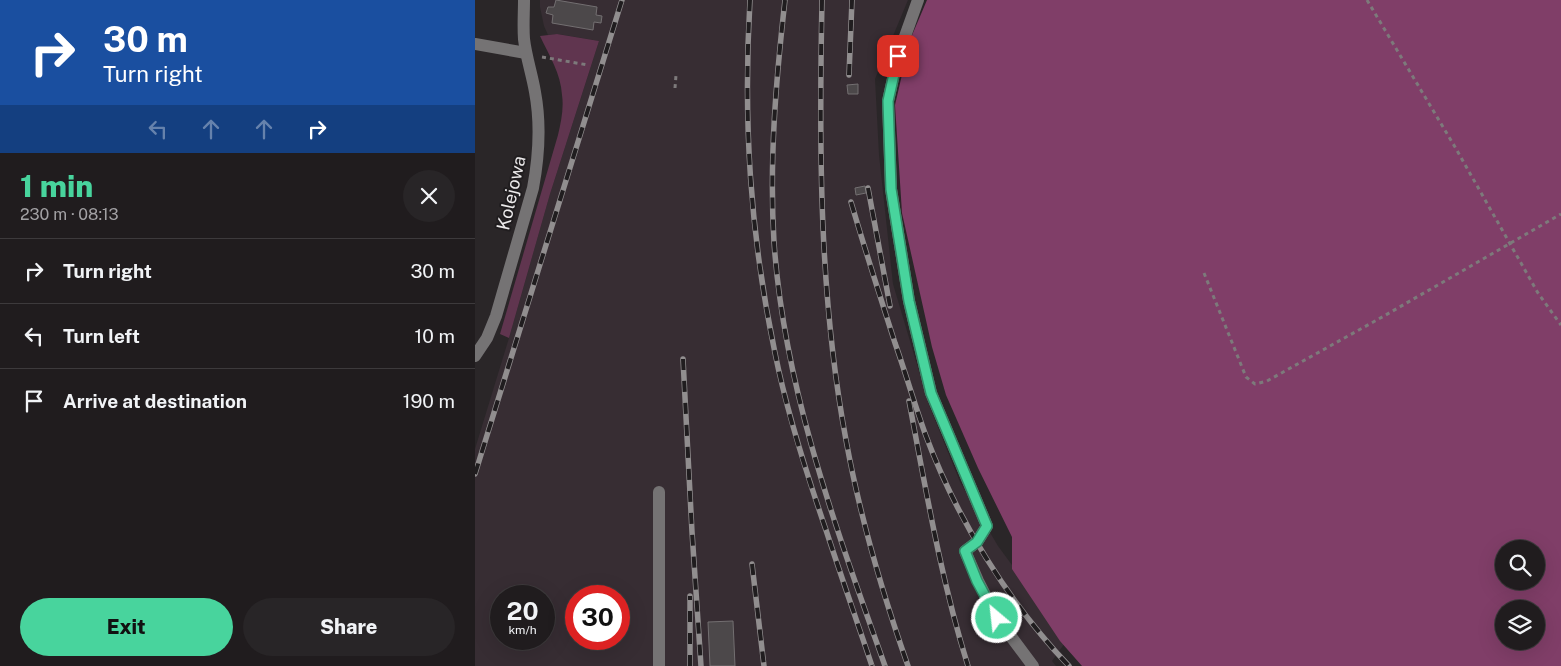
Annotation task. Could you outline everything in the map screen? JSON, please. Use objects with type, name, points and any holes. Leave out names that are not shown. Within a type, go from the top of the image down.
[{"type":"street","name":"Kolejowa","points":[[475,356],[487,338],[496,316],[533,188],[537,167],[539,148],[537,105],[524,37],[524,0]]},
{"type":"street","points":[[919,0],[898,56],[888,101],[891,189],[909,301],[931,393],[987,526],[977,542],[965,551],[977,581],[997,618],[1033,666]]},
{"type":"street","points":[[475,44],[526,53]]},
{"type":"street","points":[[659,492],[659,666]]},
{"type":"path","points":[[1367,0],[1455,147],[1538,293],[1561,325]]},
{"type":"path","points":[[526,53],[588,65]]},
{"type":"path","points":[[675,88],[676,75]]},
{"type":"path","points":[[1204,273],[1246,377],[1255,384],[1267,381],[1510,245],[1561,214]]},
{"type":"shaded area","points":[[540,0],[908,0],[875,79],[879,155],[893,284],[929,405],[960,482],[998,546],[1067,640],[1052,661],[1056,666],[475,666],[475,449],[550,194],[599,41],[558,34],[548,35],[544,26]]},
{"type":"shaded area","points":[[927,0],[1561,0],[1561,666],[1082,666],[1060,641],[1012,569],[1012,537],[978,468],[946,395],[932,347],[902,213],[895,105],[910,40]]},
{"type":"shaded area","points":[[557,34],[599,41],[550,194],[509,338],[500,334],[561,120],[563,100],[561,87],[554,65],[540,36]]},
{"type":"building","points":[[556,0],[597,7],[596,15],[602,16],[601,23],[594,22],[593,30],[552,23],[553,15],[546,13],[548,7],[554,7]]},
{"type":"building","points":[[858,84],[858,94],[848,94],[847,85]]},
{"type":"building","points":[[865,186],[866,193],[856,195],[855,188]]},
{"type":"building","points":[[733,621],[735,666],[710,666],[708,622]]},
{"type":"railway","points":[[475,474],[622,0]]},
{"type":"railway","points":[[750,0],[747,89],[748,133],[754,221],[766,309],[785,398],[797,442],[872,666]]},
{"type":"railway","points":[[785,0],[776,90],[772,181],[774,242],[780,297],[789,351],[815,457],[848,562],[885,666]]},
{"type":"railway","points":[[822,0],[821,166],[823,221],[830,331],[837,386],[846,440],[865,526],[889,610],[908,666]]},
{"type":"railway","points":[[849,75],[852,0]]},
{"type":"railway","points":[[868,188],[890,306]]},
{"type":"railway","points":[[851,202],[922,425],[953,498],[986,558],[1005,587],[1025,615],[1069,666]]},
{"type":"railway","points":[[683,359],[701,666]]},
{"type":"railway","points":[[909,401],[942,568],[968,666]]},
{"type":"railway","points":[[752,564],[764,666]]},
{"type":"railway","points":[[690,596],[690,666]]},
{"type":"route","points":[[898,56],[888,101],[891,189],[909,301],[931,393],[987,526],[977,542],[965,551],[977,581],[997,618]]}]
